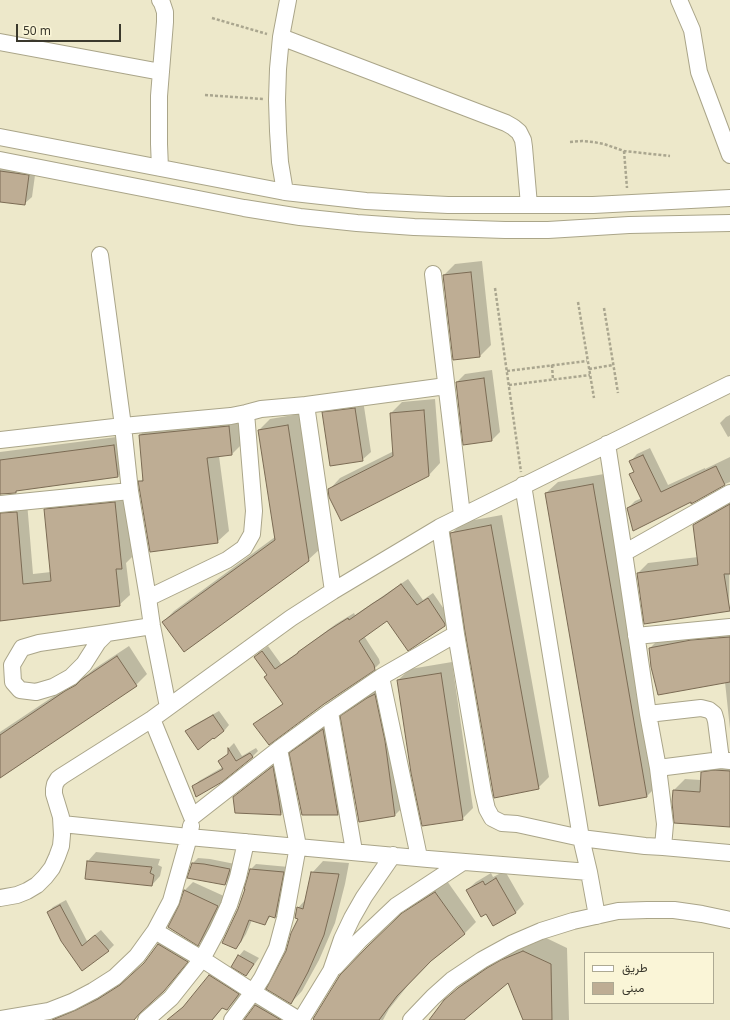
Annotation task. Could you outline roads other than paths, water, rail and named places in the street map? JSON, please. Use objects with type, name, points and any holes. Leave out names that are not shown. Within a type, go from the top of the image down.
[{"type":"street","points":[[160,0],[165,12],[159,120],[160,168]]},
{"type":"street","points":[[285,192],[280,162],[277,100],[281,37],[288,0]]},
{"type":"street","points":[[680,0],[692,30],[699,72],[730,155]]},
{"type":"street","points":[[281,37],[513,127],[519,132],[523,140],[530,205]]},
{"type":"street","points":[[0,42],[161,72]]},
{"type":"street","points":[[0,137],[285,192],[346,199],[407,204],[448,205],[593,205],[730,198]]},
{"type":"street","points":[[0,160],[237,207],[300,217],[357,223],[414,227],[505,230],[548,230],[629,225],[730,223]]},
{"type":"street","points":[[100,255],[130,491],[152,626],[168,707]]},
{"type":"street","points":[[433,274],[462,515]]},
{"type":"street","points":[[0,898],[17,895],[27,891],[37,885],[52,868],[61,846],[62,824],[60,811],[54,794],[55,784],[58,779],[152,720],[291,618],[333,590],[440,527],[730,384]]},
{"type":"street","points":[[0,440],[122,426],[231,416],[261,409],[306,405],[446,386]]},
{"type":"street","points":[[306,405],[333,590]]},
{"type":"street","points":[[148,598],[227,560],[244,548],[252,534],[254,511],[246,413]]},
{"type":"street","points":[[607,444],[648,714],[658,768],[665,824],[663,847]]},
{"type":"street","points":[[523,486],[581,838],[589,872],[596,916]]},
{"type":"street","points":[[0,504],[130,491]]},
{"type":"street","points":[[624,553],[730,493]]},
{"type":"street","points":[[440,527],[456,634],[483,792],[487,809],[492,818],[502,822],[581,838],[645,846],[730,853]]},
{"type":"street","points":[[106,633],[98,642],[84,664],[71,677],[53,687],[36,692],[20,690],[13,682],[12,665],[22,648],[39,643],[152,626]]},
{"type":"street","points":[[636,636],[730,627]]},
{"type":"street","points":[[192,817],[279,749],[330,712],[381,677],[456,634]]},
{"type":"street","points":[[381,677],[419,857]]},
{"type":"street","points":[[648,714],[701,708],[709,710],[714,714],[725,761],[658,768]]},
{"type":"street","points":[[330,712],[354,851]]},
{"type":"street","points":[[0,1009],[1,1020],[49,1010],[72,1002],[93,991],[114,977],[137,956],[155,932],[171,901],[189,837],[192,817],[152,720]]},
{"type":"street","points":[[232,1020],[262,978],[277,948],[285,918],[298,846],[279,749]]},
{"type":"street","points":[[62,824],[463,862],[589,872]]},
{"type":"street","points":[[146,1020],[171,998],[202,959],[229,905],[238,877],[246,842]]},
{"type":"street","points":[[331,971],[342,939],[352,918],[364,897],[393,855]]},
{"type":"street","points":[[155,932],[202,959],[300,1020],[331,971],[359,941],[396,906],[463,862]]},
{"type":"street","points":[[411,1020],[432,997],[452,980],[482,960],[513,943],[541,931],[572,921],[618,911],[647,910],[674,910],[730,920]]}]
